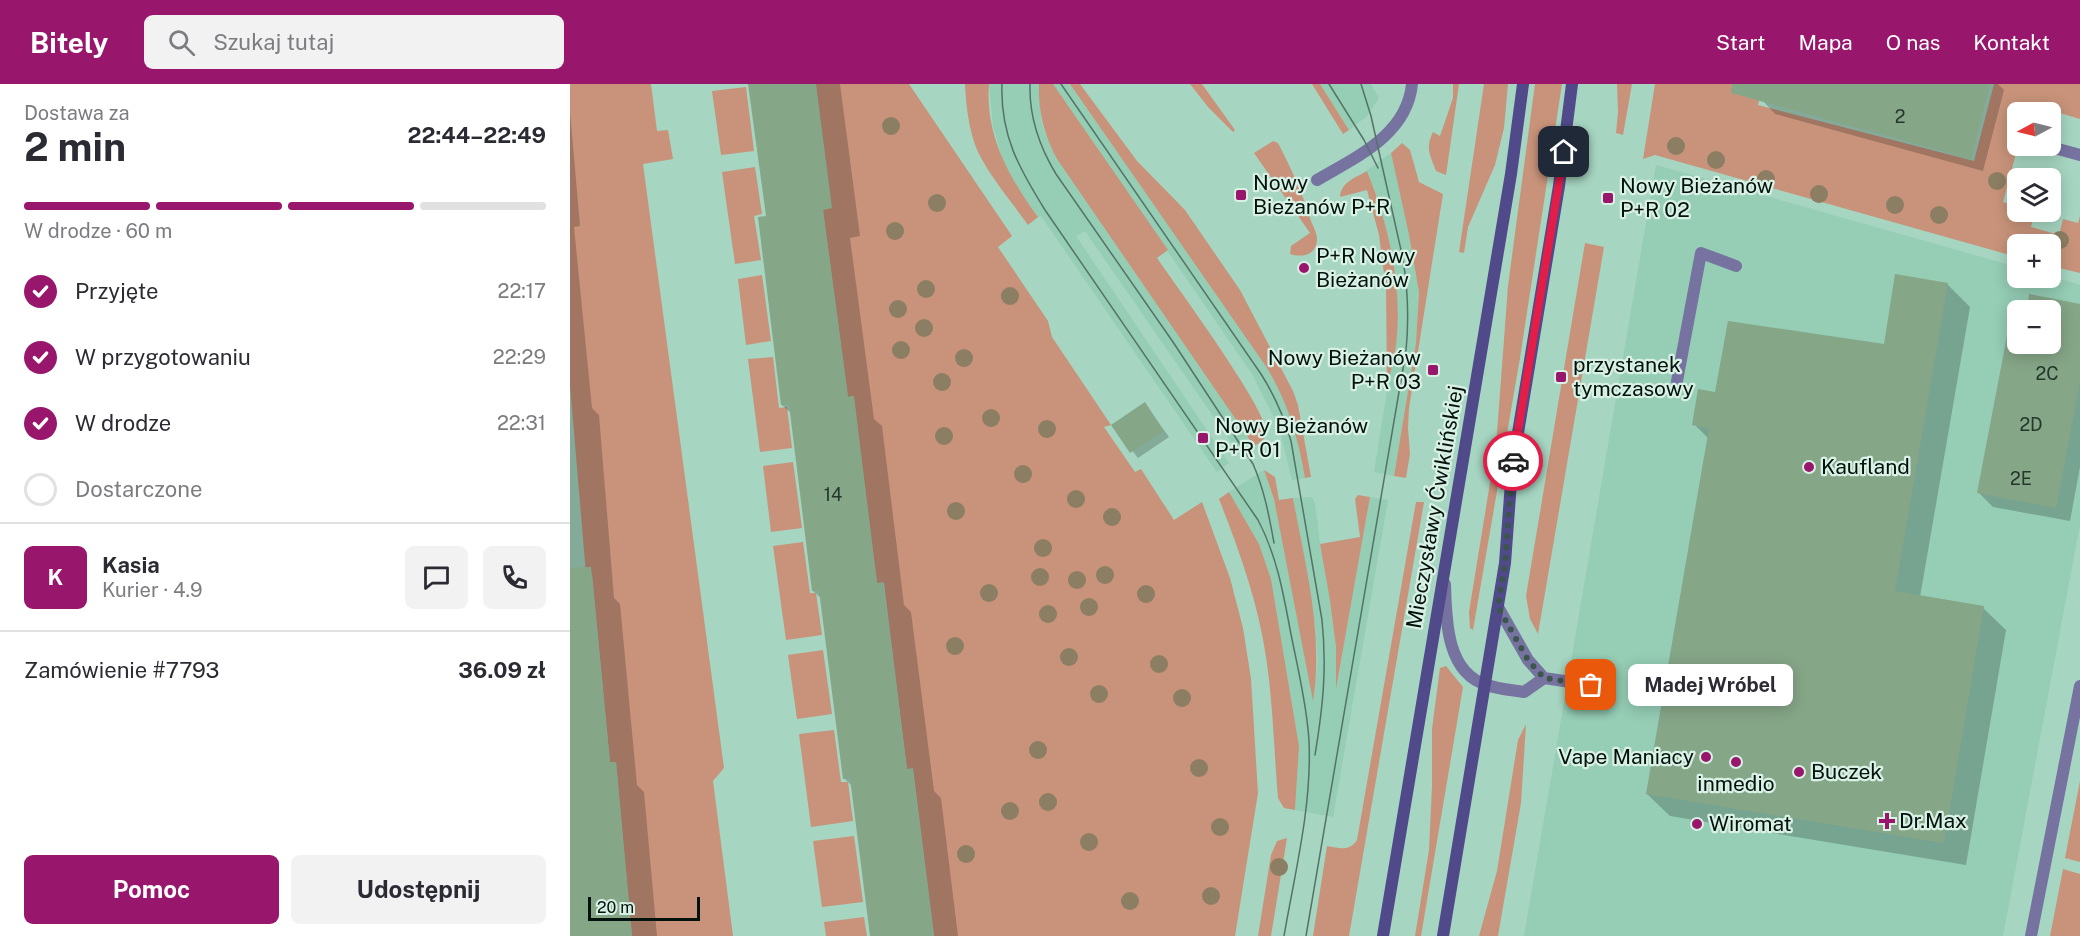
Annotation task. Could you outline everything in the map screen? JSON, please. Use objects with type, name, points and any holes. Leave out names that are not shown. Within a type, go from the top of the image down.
[{"type":"street","points":[[1317,180],[1389,134],[1407,106],[1412,84]]},
{"type":"street","name":"Mieczysławy Ćwiklińskiej","points":[[1383,936],[1509,186],[1523,84]]},
{"type":"street","points":[[1443,936],[1505,563],[1512,469],[1559,186],[1572,84]]},
{"type":"street","points":[[2061,150],[2080,155]]},
{"type":"street","points":[[1677,381],[1701,253],[1736,266]]},
{"type":"street","points":[[1444,569],[1446,618],[1452,646],[1466,674],[1485,685],[1524,692],[1544,678]]},
{"type":"street","points":[[1498,607],[1528,660],[1544,678],[1591,685]]},
{"type":"street","points":[[2031,936],[2080,686]]},
{"type":"shaded area","points":[[570,84],[651,84],[657,131],[668,130],[673,159],[643,164],[724,768],[713,781],[733,936],[632,936],[616,762],[610,762],[592,574],[586,574],[570,385]]},
{"type":"shaded area","points":[[816,84],[909,84],[1012,236],[998,247],[1048,321],[1052,337],[1111,425],[1104,427],[1135,472],[1141,469],[1174,520],[1202,502],[1230,578],[1243,628],[1251,679],[1258,793],[1235,936],[934,936],[913,769],[907,769],[884,583],[877,583],[853,396],[848,397],[823,210]]},
{"type":"shaded area","points":[[965,84],[989,84],[991,121],[1001,155],[1018,187],[1038,217],[1028,225],[978,152],[968,119]]},
{"type":"shaded area","points":[[989,84],[1039,84],[1041,120],[1057,159],[1254,446],[1240,455],[1085,231],[1076,236],[1229,463],[1217,472],[1041,216],[1038,217],[1015,184],[1003,162],[993,126]]},
{"type":"shaded area","points":[[1039,84],[1053,84],[1168,250],[1157,258],[1238,375],[1263,421],[1266,433],[1262,441],[1256,445],[1254,446],[1057,159],[1043,123]]},
{"type":"shaded area","points":[[1053,84],[1070,84],[1267,368],[1294,423],[1305,478],[1292,480],[1279,427],[1252,374]]},
{"type":"shaded area","points":[[1070,84],[1080,84],[1137,161],[1185,210],[1240,290],[1293,391],[1298,405],[1311,477],[1305,478],[1292,422],[1267,368]]},
{"type":"shaded area","points":[[1190,84],[1202,84],[1235,130],[1233,132],[1208,107]]},
{"type":"shaded area","points":[[1312,84],[1320,84],[1349,130],[1343,134]]},
{"type":"shaded area","points":[[1320,84],[1371,84],[1379,98],[1367,116],[1349,130]]},
{"type":"shaded area","points":[[1453,84],[1459,84],[1446,175],[1436,171],[1429,147],[1433,132],[1440,136],[1453,98]]},
{"type":"shaded area","points":[[1484,84],[1508,84],[1504,128],[1495,165],[1468,227],[1464,253],[1459,252]]},
{"type":"shaded area","points":[[1535,84],[1562,84],[1520,358],[1473,630],[1470,628],[1469,612],[1496,446],[1508,286]]},
{"type":"shaded area","points":[[1617,84],[1632,84],[1623,135],[1616,133]]},
{"type":"shaded area","points":[[1655,84],[1763,84],[1758,105],[1974,161],[1994,84],[2080,84],[2080,119],[2061,113],[2061,102],[2007,102],[2007,156],[2015,156],[2012,168],[2007,168],[2007,187],[2003,202],[2007,203],[2007,222],[2032,222],[2031,227],[2056,234],[2007,234],[2007,254],[1655,155],[1643,159]]},
{"type":"shaded area","points":[[746,87],[754,151],[721,155],[712,91]]},
{"type":"shaded area","points":[[1273,141],[1278,143],[1292,172],[1316,234],[1314,249],[1308,254],[1299,256],[1290,254],[1291,246],[1310,233],[1254,153]]},
{"type":"shaded area","points":[[1402,143],[1410,150],[1419,182],[1443,194],[1409,408],[1410,454],[1406,478],[1394,476],[1416,343],[1419,292],[1391,153]]},
{"type":"shaded area","points":[[1391,153],[1419,292],[1416,343],[1394,476],[1374,472],[1396,336],[1395,280],[1379,203],[1367,170]]},
{"type":"shaded area","points":[[1656,165],[2007,264],[2007,288],[2061,288],[2061,279],[2080,285],[2080,524],[2003,936],[1524,936]]},
{"type":"shaded area","points":[[755,167],[762,214],[754,216],[761,260],[735,264],[722,172]]},
{"type":"shaded area","points":[[1367,171],[1391,249],[1398,304],[1394,359],[1387,384],[1386,289],[1379,235],[1367,190],[1340,197],[1346,184]]},
{"type":"shaded area","points":[[2080,216],[2080,273],[2061,268],[2059,234],[2063,219],[2078,223]]},
{"type":"shaded area","points":[[1585,243],[1604,247],[1538,634],[1530,619],[1526,596]]},
{"type":"shaded area","points":[[762,275],[771,341],[746,345],[738,279]]},
{"type":"shaded area","points":[[773,357],[779,408],[787,407],[792,448],[760,452],[748,359]]},
{"type":"shaded area","points":[[793,462],[802,528],[771,532],[763,466]]},
{"type":"shaded area","points":[[1264,470],[1274,499],[1313,698],[1318,662],[1315,624],[1293,498],[1312,497],[1315,504],[1336,647],[1337,684],[1370,497],[1388,500],[1333,817],[1295,810],[1299,746],[1271,579],[1259,544],[1229,492]]},
{"type":"shaded area","points":[[1264,470],[1275,477],[1279,500],[1293,498],[1308,573],[1315,624],[1316,675],[1313,701],[1274,499]]},
{"type":"shaded area","points":[[1229,492],[1259,544],[1271,579],[1299,746],[1295,810],[1284,808],[1278,798],[1270,692],[1263,637],[1247,576],[1219,499]]},
{"type":"shaded area","points":[[1358,495],[1370,497],[1336,689],[1336,647],[1320,544],[1360,537],[1355,499]]},
{"type":"shaded area","points":[[1416,502],[1424,502],[1349,936],[1313,936],[1327,846],[1347,848],[1357,840]]},
{"type":"shaded area","points":[[803,542],[810,593],[816,593],[822,635],[786,640],[773,546]]},
{"type":"shaded area","points":[[823,650],[832,714],[797,719],[788,655]]},
{"type":"shaded area","points":[[1446,666],[1463,687],[1421,936],[1415,936],[1429,850],[1432,729],[1440,668]]},
{"type":"shaded area","points":[[1526,724],[1521,803],[1498,936],[1479,936],[1497,871],[1518,740]]},
{"type":"shaded area","points":[[834,730],[841,782],[848,782],[853,821],[811,827],[799,734]]},
{"type":"shaded area","points":[[2080,781],[2080,862],[2065,858]]},
{"type":"shaded area","points":[[854,836],[863,902],[822,907],[813,841]]},
{"type":"shaded area","points":[[1287,838],[1271,936],[1258,936],[1271,855],[1277,841]]},
{"type":"shaded area","points":[[2063,869],[2080,874],[2080,936],[2050,936]]},
{"type":"shaded area","points":[[864,917],[867,936],[826,936],[824,922]]},
{"type":"building","points":[[748,84],[816,84],[832,208],[823,210],[848,397],[854,396],[877,583],[883,582],[907,769],[913,768],[934,936],[870,936],[850,778],[843,779],[819,590],[812,591],[789,404],[781,405],[758,217],[766,216]]},
{"type":"building","points":[[1732,84],[1990,84],[1971,159],[1731,93]]},
{"type":"building","name":"Kaufland","points":[[1895,274],[1948,283],[1895,591],[1984,606],[1944,843],[1646,794],[1709,428],[1692,425],[1698,389],[1715,392],[1728,321],[1884,344]]},
{"type":"building","points":[[2029,294],[2060,300],[2028,300]]},
{"type":"building","points":[[2061,300],[2080,304],[2080,381],[2056,508],[1977,493],[2007,336],[2007,354],[2061,354]]},
{"type":"building","points":[[1145,402],[1164,431],[1130,453],[1111,425]]},
{"type":"building","points":[[591,567],[610,762],[616,762],[632,936],[570,936],[570,568]]},
{"type":"tram line","points":[[1002,84],[1002,102],[1008,135],[1027,180],[1045,210],[1258,520],[1274,559],[1285,601],[1309,741],[1305,814],[1284,936]]},
{"type":"tram line","points":[[1030,84],[1033,120],[1050,163],[1173,342],[1253,464],[1263,493],[1274,543]]},
{"type":"tram line","points":[[1061,84],[1261,374],[1275,399],[1285,424],[1291,441],[1322,620],[1323,688],[1315,755]]},
{"type":"tram line","points":[[1329,84],[1364,140],[1378,168]]},
{"type":"tram line","points":[[1306,936],[1407,339],[1408,305],[1403,259],[1371,116],[1361,84]]},
{"type":"way so far","points":[[1513,461],[1505,563],[1498,607],[1515,640],[1544,678],[1591,685]]},
{"type":"place","name":"Nowy Bieżanów P+R","points":[[1241,195]]},
{"type":"place","name":"Nowy Bieżanów P+R 02","points":[[1608,198]]},
{"type":"place","name":"P+R Nowy Bieżanów","points":[[1304,268]]},
{"type":"place","name":"Nowy Bieżanów P+R 03","points":[[1433,370]]},
{"type":"place","name":"przystanek tymczasowy","points":[[1561,377]]},
{"type":"place","name":"Nowy Bieżanów P+R 01","points":[[1203,438]]},
{"type":"place","name":"Kaufland","points":[[1809,467]]},
{"type":"place","name":"Madej Wróbel","points":[[1591,685]]},
{"type":"place","name":"Vape Maniacy","points":[[1706,757]]},
{"type":"place","name":"inmedio","points":[[1736,762]]},
{"type":"place","name":"Buczek","points":[[1799,772]]},
{"type":"place","name":"Dr.Max","points":[[1887,821]]},
{"type":"place","name":"Wiromat","points":[[1697,824]]},
{"type":"route","points":[[1513,461],[1564,152]]}]
